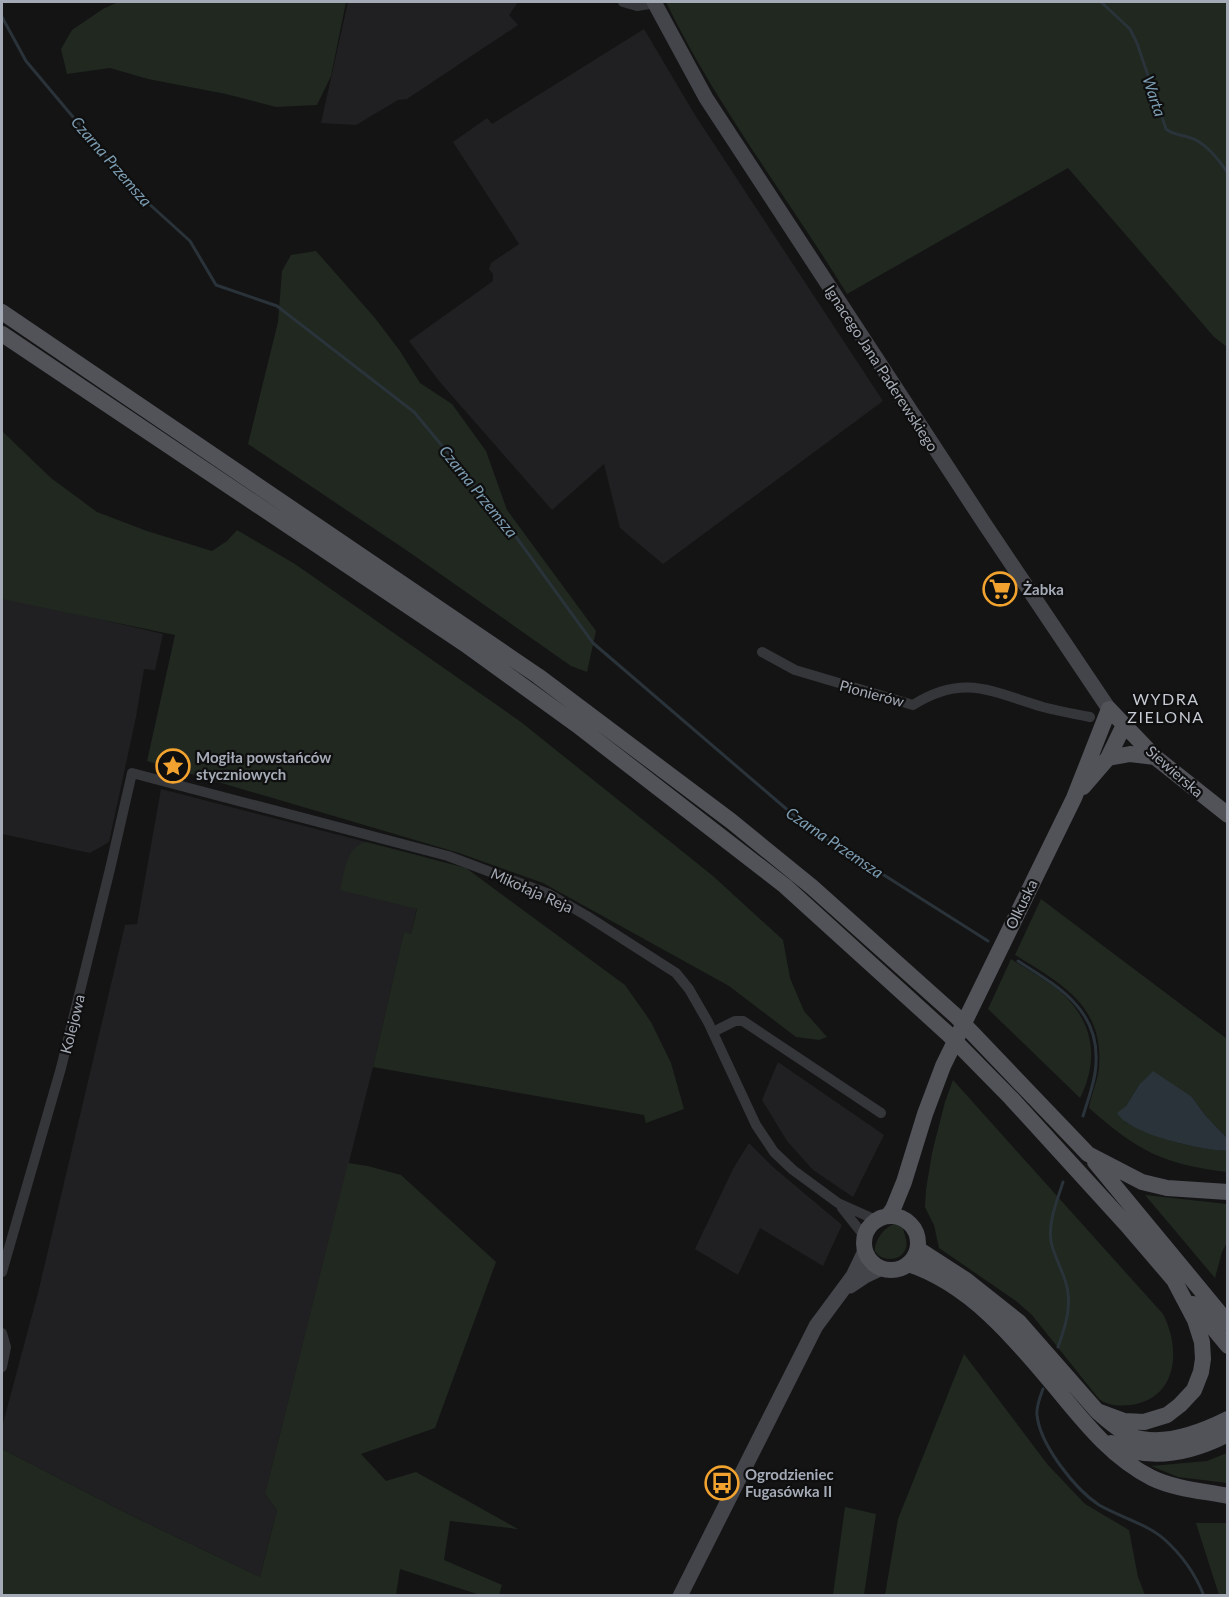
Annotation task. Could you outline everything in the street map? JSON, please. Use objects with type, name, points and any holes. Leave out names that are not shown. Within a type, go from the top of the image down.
[{"type":"main road","name":"Ignacego Jana Paderewskiego","points":[[654,2],[688,68],[723,125],[984,523],[1109,709],[1124,725]]},
{"type":"main road","points":[[2,312],[538,676],[639,750],[812,887],[962,1014],[975,1035],[1088,1154],[1227,1323]]},
{"type":"main road","points":[[2,334],[465,644],[577,725],[785,886],[946,1033],[958,1052],[1011,1098],[1119,1216],[1227,1346]]},
{"type":"main road","name":"Olkuska","points":[[910,1165],[925,1114],[958,1052],[962,1014],[1074,798],[1109,709]]},
{"type":"main road","name":"Olkuska","points":[[1074,798],[1108,758],[1124,725]]},
{"type":"main road","name":"Siewierska","points":[[1124,725],[1155,757],[1227,815]]},
{"type":"main road","points":[[1108,758],[1130,754],[1155,757]]},
{"type":"main road","points":[[1088,1154],[1142,1182],[1192,1191],[1227,1192]]},
{"type":"main road","points":[[680,1596],[816,1326],[853,1276],[870,1226],[882,1218],[897,1201],[910,1165]]},
{"type":"main road","points":[[908,1221],[910,1165]]},
{"type":"main road","points":[[865,1244],[870,1259],[882,1268],[894,1270],[908,1264],[916,1255],[919,1237],[908,1221],[902,1217],[882,1218]]},
{"type":"main road","points":[[918,1249],[966,1280],[1019,1322],[1097,1411],[1111,1424],[1130,1435],[1145,1440],[1184,1436],[1205,1430],[1227,1419]]},
{"type":"main road","points":[[908,1264],[934,1275],[961,1291],[988,1314],[1038,1367],[1089,1427],[1119,1456],[1155,1479],[1181,1488],[1227,1496]]},
{"type":"main road","points":[[841,1293],[865,1275],[882,1268]]},
{"type":"main road","points":[[1097,1411],[1125,1420],[1144,1422],[1154,1420],[1180,1405],[1194,1390],[1201,1372],[1202,1342],[1195,1320],[1174,1280]]},
{"type":"main road","points":[[1089,1427],[1112,1444],[1144,1454],[1181,1452],[1227,1434]]},
{"type":"street","points":[[623,2],[637,6],[654,2]]},
{"type":"street","name":"Pionierów","points":[[762,652],[795,670],[913,705],[929,695],[949,689],[976,687],[994,690],[1044,707],[1090,717]]},
{"type":"street","name":"Mikołaja Reja","points":[[132,773],[448,856],[549,894],[676,973],[689,989],[713,1032],[737,1087],[765,1140],[793,1170],[838,1203],[857,1224],[865,1244]]},
{"type":"street","name":"Kolejowa","points":[[2,1272],[61,1068],[132,773]]},
{"type":"street","points":[[713,1032],[735,1021],[742,1021],[881,1113]]},
{"type":"street","name":"Mikołaja Reja","points":[[838,1203],[882,1218]]},
{"type":"street","points":[[2,1333],[6,1347],[2,1368]]},
{"type":"shaded area","points":[[118,2],[346,2],[331,76],[317,105],[276,107],[226,94],[148,79],[110,68],[67,74],[61,49],[72,30],[103,9]]},
{"type":"shaded area","points":[[348,2],[518,2],[509,15],[518,25],[407,99],[398,100],[356,125],[321,123]]},
{"type":"shaded area","points":[[666,2],[1227,2],[1227,347],[1214,337],[1068,168],[847,294],[729,114]]},
{"type":"shaded area","points":[[644,29],[695,115],[883,401],[663,564],[620,528],[604,464],[552,510],[439,381],[409,341],[493,281],[493,274],[489,269],[491,263],[519,244],[453,142],[487,118],[492,124]]},
{"type":"shaded area","points":[[316,251],[375,318],[420,383],[452,404],[486,451],[507,510],[596,631],[587,672],[571,666],[409,552],[248,444],[278,322],[282,271],[291,255]]},
{"type":"shaded area","points":[[2,431],[51,478],[97,512],[147,531],[212,551],[227,541],[237,530],[295,564],[521,722],[713,876],[783,940],[790,978],[804,1011],[827,1037],[819,1040],[796,1037],[729,986],[543,883],[459,853],[147,761],[175,635],[2,599]]},
{"type":"shaded area","points":[[2,596],[163,634],[155,670],[144,669],[109,842],[90,853],[2,834]]},
{"type":"shaded area","points":[[161,789],[428,858],[411,934],[404,933],[373,1067],[265,1494],[277,1510],[260,1577],[132,1516],[2,1449],[2,1427],[38,1293],[125,925],[137,924]]},
{"type":"shaded area","points":[[366,842],[466,868],[625,985],[651,1022],[671,1063],[684,1109],[646,1123],[644,1115],[373,1067],[404,932],[411,934],[417,909],[340,890],[350,855],[354,849]]},
{"type":"shaded area","points":[[1041,899],[1227,1039],[1227,1138],[1192,1097],[1139,1085],[1126,1106],[1125,1122],[1175,1142],[1227,1151],[1227,1172],[1185,1165],[1152,1153],[1122,1135],[1089,1108],[1099,1067],[1099,1046],[1094,1027],[1076,998],[1063,986],[1015,955]]},
{"type":"shaded area","points":[[1011,959],[1065,996],[1083,1020],[1088,1032],[1091,1058],[1086,1085],[1080,1098],[988,1009]]},
{"type":"shaded area","points":[[778,1062],[884,1135],[853,1197],[813,1170],[787,1141],[762,1100]]},
{"type":"shaded area","points":[[1153,1071],[1192,1097],[1227,1138],[1227,1151],[1201,1148],[1168,1140],[1124,1121],[1117,1113],[1126,1106],[1139,1085]]},
{"type":"shaded area","points":[[953,1080],[1163,1314],[1172,1342],[1171,1370],[1167,1382],[1147,1401],[1118,1405],[1099,1399],[1032,1315],[1016,1301],[939,1248],[934,1225],[925,1207],[926,1190],[932,1153]]},
{"type":"shaded area","points":[[749,1143],[773,1167],[842,1225],[823,1266],[760,1228],[738,1275],[695,1249],[733,1169]]},
{"type":"shaded area","points":[[348,1163],[401,1175],[496,1262],[435,1428],[361,1454],[386,1481],[416,1472],[518,1529],[450,1521],[444,1560],[502,1585],[499,1595],[480,1595],[400,1569],[396,1595],[2,1595],[2,1449],[132,1516],[260,1577],[277,1510],[265,1494]]},
{"type":"shaded area","points":[[1145,1195],[1227,1204],[1227,1242],[1215,1278]]},
{"type":"shaded area","points":[[895,1224],[903,1228],[906,1248],[900,1256],[886,1259],[875,1251],[876,1243],[884,1231]]},
{"type":"shaded area","points":[[964,1354],[1048,1465],[1085,1504],[1129,1530],[1138,1577],[1145,1595],[885,1595],[898,1519]]},
{"type":"shaded area","points":[[1227,1453],[1227,1483],[1178,1477],[1151,1466],[1207,1461]]},
{"type":"shaded area","points":[[845,1507],[876,1514],[864,1595],[833,1595]]},
{"type":"shaded area","points":[[1196,1523],[1227,1523],[1227,1595],[1219,1595]]},
{"type":"waterway","name":"Warta","points":[[1101,2],[1130,29],[1137,43],[1166,129],[1194,139],[1206,147],[1228,173]]},
{"type":"waterway","name":"Czarna Przemsza","points":[[2,17],[26,61],[136,192],[190,241],[216,285],[277,306],[414,412],[503,519],[593,643],[805,825],[988,941]]},
{"type":"waterway","name":"Czarna Przemsza","points":[[1018,961],[1061,990],[1083,1013],[1091,1027],[1095,1043],[1096,1069],[1083,1116]]},
{"type":"waterway","name":"Czarna Przemsza","points":[[1058,1347],[1066,1322],[1068,1297],[1050,1234],[1063,1182]]},
{"type":"waterway","name":"Czarna Przemsza","points":[[1043,1389],[1038,1402],[1037,1415],[1045,1439],[1060,1465],[1099,1505],[1150,1529],[1164,1539],[1187,1565],[1204,1596]]},
{"type":"place","name":"Żabka","points":[[1000,589]]},
{"type":"place","name":"Mogiła powstańców styczniowych","points":[[173,766]]},
{"type":"place","name":"Ogrodzieniec Fugasówka II","points":[[722,1483]]},
{"type":"district","name":"WYDRA ZIELONA","points":[[1166,707]]}]
